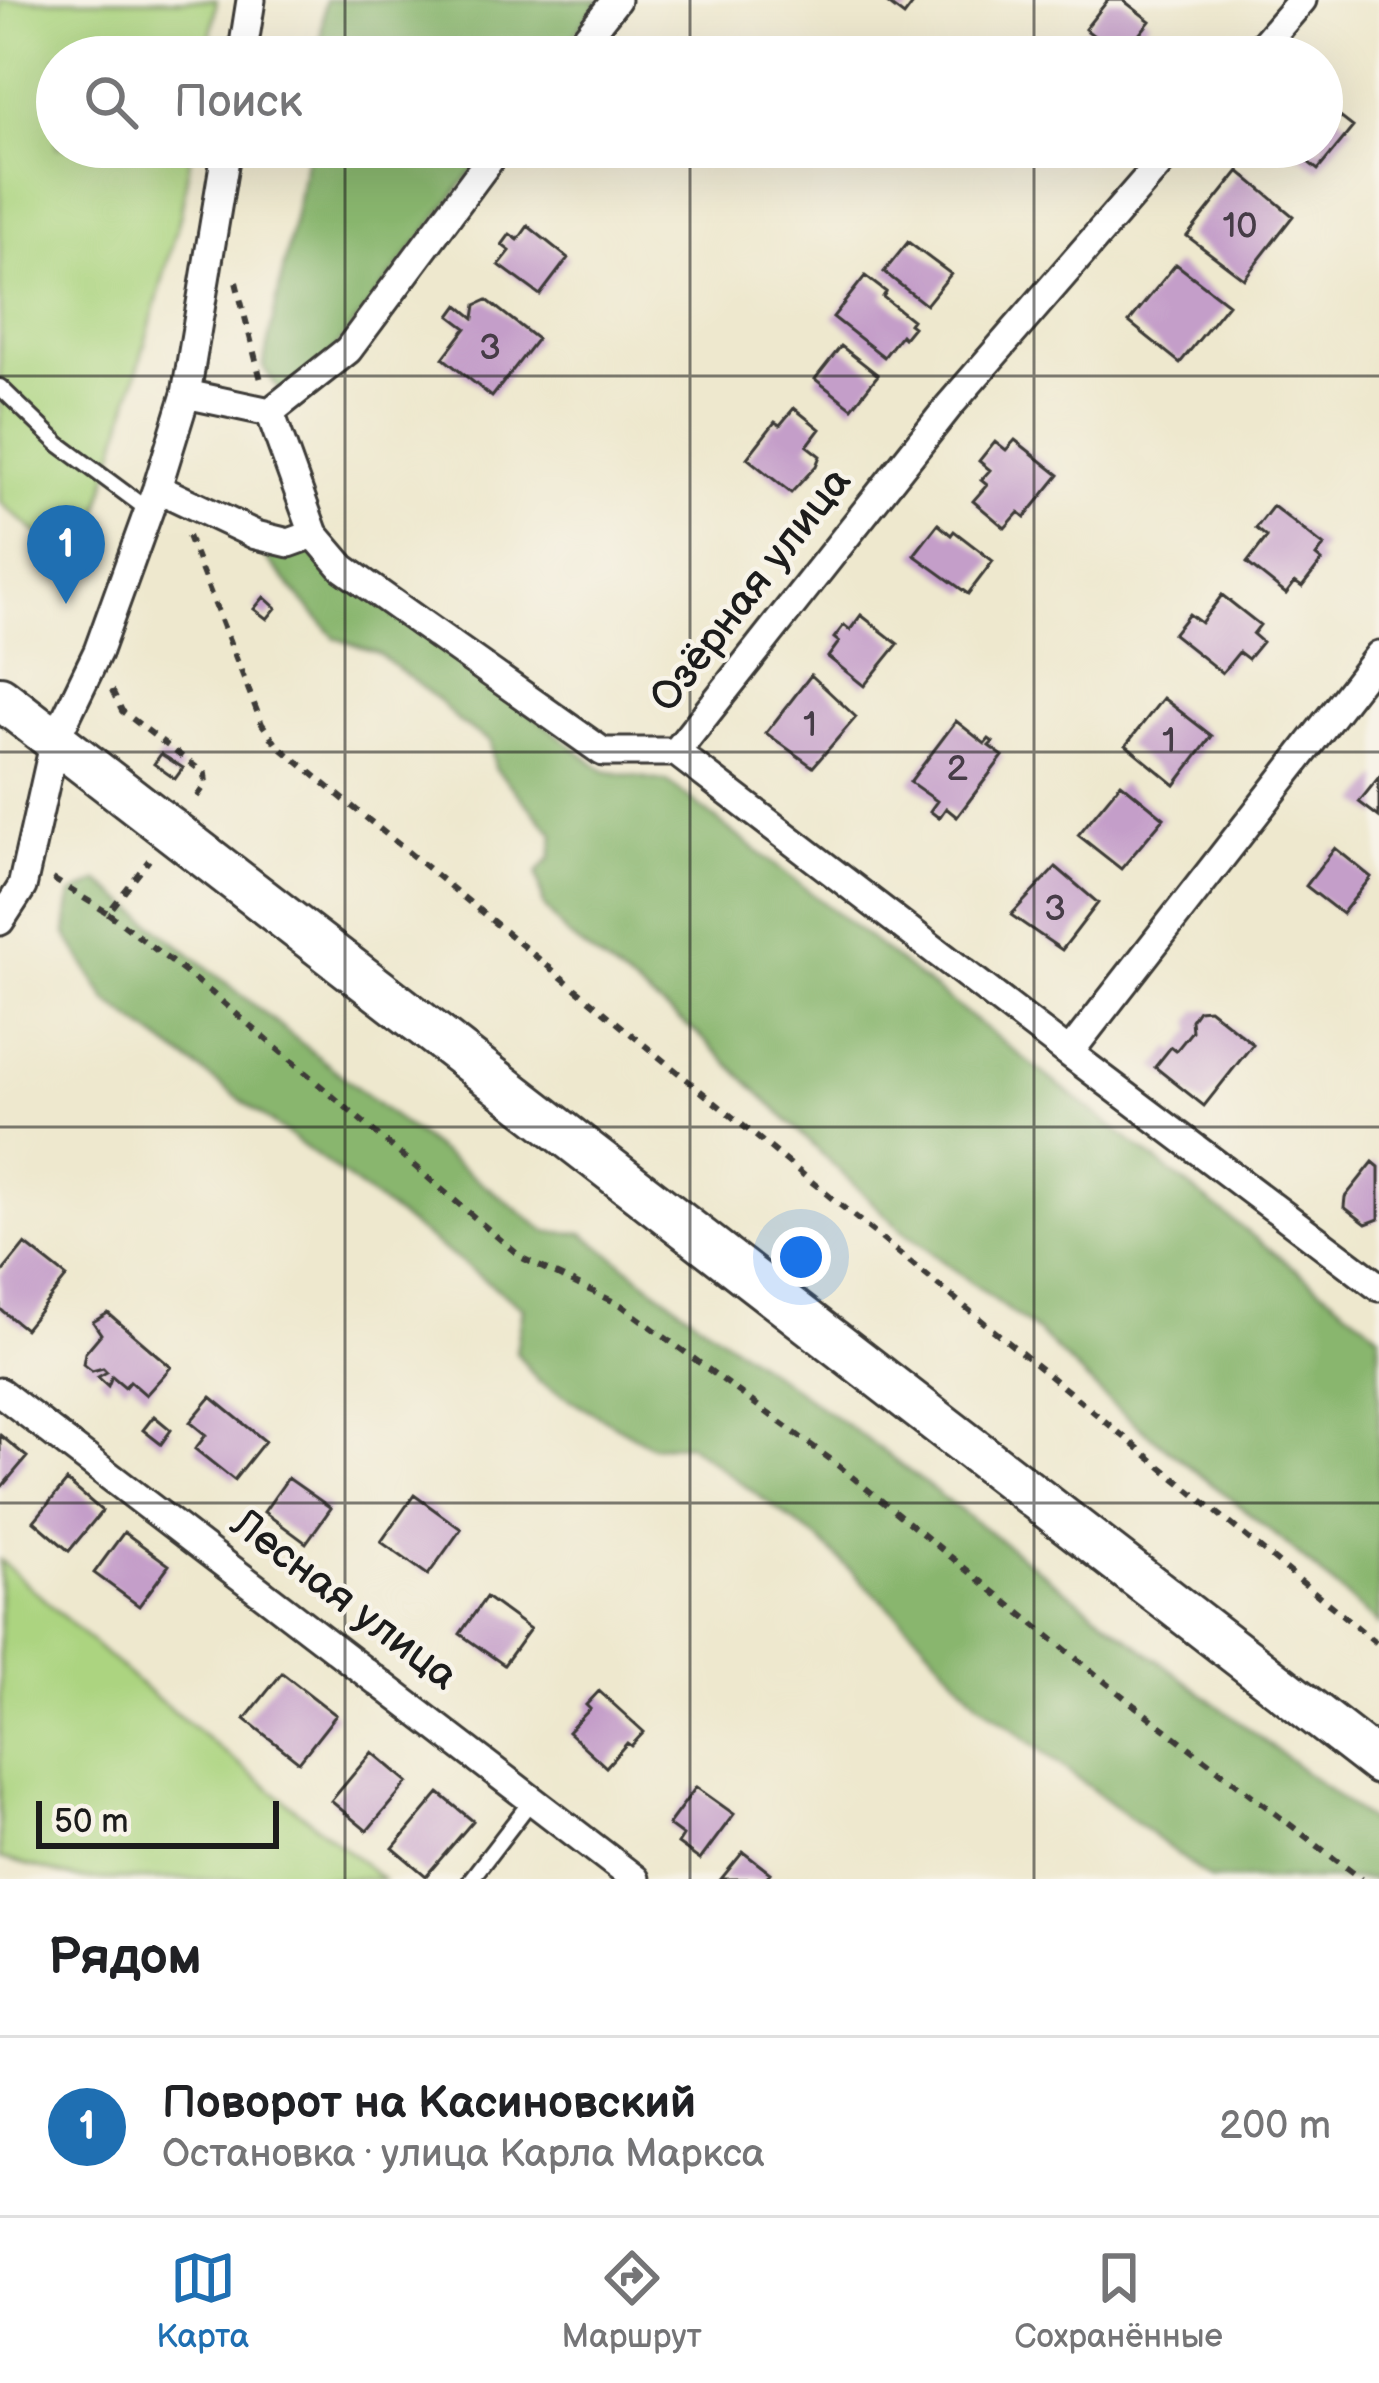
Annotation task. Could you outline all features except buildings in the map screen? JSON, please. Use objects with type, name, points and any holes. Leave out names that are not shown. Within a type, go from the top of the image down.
[{"type":"main road","points":[[0,698],[1379,1763]]},
{"type":"street","points":[[245,36],[251,0]]},
{"type":"street","points":[[588,36],[616,0]]},
{"type":"street","points":[[1270,36],[1302,0]]},
{"type":"street","points":[[0,921],[25,875],[55,740],[98,651],[159,498],[186,394],[224,168]]},
{"type":"street","points":[[186,394],[270,412],[348,350],[483,168]]},
{"type":"street","name":"Озёрная улица","points":[[270,412],[314,534],[343,568],[603,752],[676,752],[949,406],[1156,168]]},
{"type":"street","points":[[159,498],[289,543],[314,534]]},
{"type":"street","points":[[1069,1053],[1379,655]]},
{"type":"street","points":[[676,752],[1379,1287]]},
{"type":"street","name":"Лесная улица","points":[[0,1391],[635,1879]]},
{"type":"lane","points":[[0,387],[59,444],[159,498]]},
{"type":"lane","points":[[471,1879],[534,1798]]},
{"type":"path","points":[[233,268],[270,412]]},
{"type":"path","points":[[159,498],[262,724],[277,745],[1379,1646]]},
{"type":"path","points":[[108,913],[206,784],[205,774],[122,711],[112,697],[112,680]]},
{"type":"path","points":[[25,875],[108,913],[212,994],[522,1258],[621,1305],[830,1459],[1135,1706],[1360,1879]]},
{"type":"green space","points":[[0,0],[217,0],[211,36],[36,36],[36,168],[188,168],[180,217],[82,571],[0,502]]},
{"type":"green space","points":[[325,0],[600,0],[573,36],[321,36]]},
{"type":"green space","points":[[305,168],[475,168],[291,406],[263,367]]},
{"type":"green space","points":[[318,547],[604,771],[668,782],[1379,1334],[1379,1625],[1282,1540],[1115,1407],[1038,1332],[901,1230],[697,1033],[567,935],[544,906],[537,873],[551,857],[554,834],[495,768],[490,741],[459,722],[378,653],[335,638],[265,557]]},
{"type":"green space","points":[[99,881],[381,1107],[547,1232],[583,1233],[869,1441],[1379,1828],[1379,1879],[1210,1879],[978,1702],[919,1636],[818,1539],[688,1444],[652,1446],[538,1381],[516,1352],[523,1308],[107,1001],[66,934],[71,895]]},
{"type":"green space","points":[[0,1560],[138,1683],[383,1879],[79,1879],[0,1858]]},
{"type":"place","name":"Поворот на Касиновский","points":[[66,604]]}]
